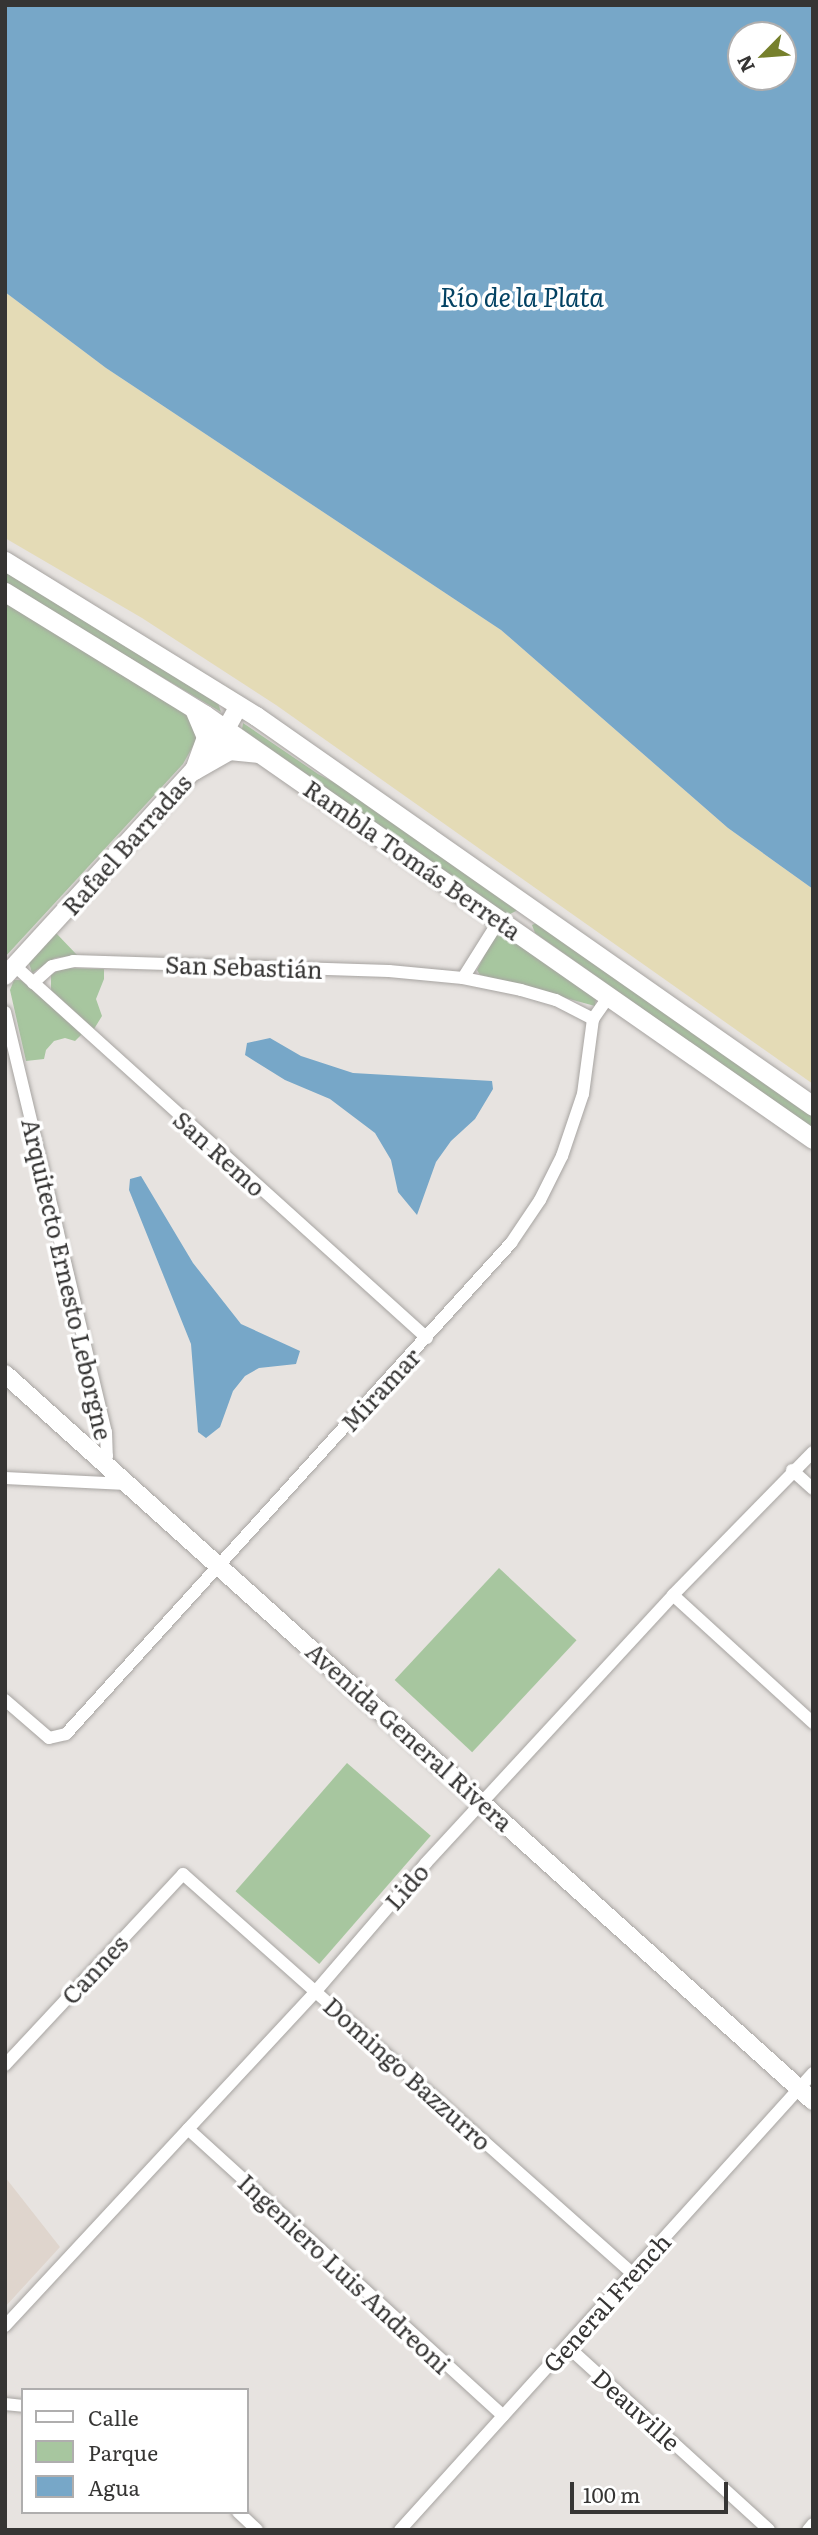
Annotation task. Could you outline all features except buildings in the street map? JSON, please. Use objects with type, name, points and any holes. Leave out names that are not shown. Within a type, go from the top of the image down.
[{"type":"main road","name":"Rambla Tomás Berreta","points":[[5,561],[239,706],[351,781],[813,1106]]},
{"type":"main road","name":"Rambla Tomás Berreta","points":[[5,592],[226,729],[813,1139]]},
{"type":"main road","name":"Rafael Barradas","points":[[10,971],[194,770],[226,729],[239,706]]},
{"type":"main road","points":[[193,707],[206,737],[194,770]]},
{"type":"main road","points":[[226,729],[246,722],[316,768],[351,781]]},
{"type":"main road","points":[[194,770],[229,750],[262,755]]},
{"type":"main road","points":[[508,925],[532,908]]},
{"type":"main road","name":"Avenida General Rivera","points":[[5,1374],[806,2094]]},
{"type":"street","points":[[463,978],[508,925]]},
{"type":"street","name":"San Sebastián","points":[[33,983],[52,966],[73,961],[370,970],[463,978],[556,1000],[593,1019]]},
{"type":"street","name":"San Remo","points":[[10,971],[33,983],[427,1338]]},
{"type":"street","name":"Miramar","points":[[5,1700],[49,1738],[66,1734],[511,1243],[554,1173],[583,1094],[593,1019],[610,995]]},
{"type":"street","name":"Arquitecto Ernesto Leborgne","points":[[5,1012],[106,1432],[107,1456],[103,1463]]},
{"type":"street","name":"Lido","points":[[5,2326],[316,1991],[426,1863],[673,1595],[792,1470],[813,1452]]},
{"type":"street","points":[[792,1470],[813,1489]]},
{"type":"street","points":[[5,1478],[126,1484]]},
{"type":"street","points":[[673,1595],[813,1723]]},
{"type":"street","name":"Domingo Bazzurro","points":[[183,1874],[632,2273]]},
{"type":"street","name":"Cannes","points":[[5,2065],[183,1874]]},
{"type":"street","name":"General French","points":[[400,2530],[632,2273],[806,2094],[813,2073]]},
{"type":"street","name":"Ingeniero Luis Andreoni","points":[[188,2129],[503,2416]]},
{"type":"street","name":"Deauville","points":[[567,2346],[769,2530]]},
{"type":"street","points":[[240,2514],[257,2530]]},
{"type":"street","points":[[807,2530],[813,2524]]},
{"type":"shaded area","points":[[5,2177],[60,2247],[5,2307]]},
{"type":"green space","points":[[5,570],[218,703],[221,712],[5,584]]},
{"type":"green space","points":[[5,601],[188,715],[197,739],[183,764],[5,957]]},
{"type":"green space","points":[[243,723],[318,774],[358,795],[517,908],[516,911],[508,915],[242,729]]},
{"type":"green space","points":[[539,922],[813,1114],[813,1129],[535,933],[532,925]]},
{"type":"green space","points":[[500,932],[596,999],[595,1006],[480,975],[477,970],[494,936]]},
{"type":"green space","points":[[56,933],[77,955],[55,958],[32,973],[29,963]]},
{"type":"green space","points":[[62,968],[104,969],[104,979],[96,999],[102,1016],[94,1029],[51,990],[51,975]]},
{"type":"green space","points":[[14,980],[21,980],[82,1034],[75,1041],[65,1038],[54,1041],[46,1050],[44,1059],[26,1061],[10,990]]},
{"type":"green space","points":[[499,1568],[577,1640],[472,1752],[395,1680]]},
{"type":"green space","points":[[347,1763],[431,1836],[319,1964],[235,1891]]},
{"type":"sand","points":[[5,292],[106,368],[501,630],[728,828],[813,889],[813,1084],[276,705],[142,618],[5,538]]},
{"type":"water","name":"Río de la Plata","points":[[5,5],[813,5],[813,889],[728,828],[501,630],[106,368],[5,292]]},
{"type":"water","points":[[270,1038],[301,1056],[353,1073],[492,1081],[493,1089],[475,1119],[451,1141],[436,1162],[417,1215],[398,1192],[391,1160],[375,1133],[330,1099],[285,1080],[245,1055],[247,1043]]},
{"type":"water","points":[[141,1176],[193,1263],[241,1324],[300,1351],[296,1364],[259,1368],[245,1376],[233,1391],[220,1427],[206,1438],[198,1432],[191,1344],[129,1190],[130,1179]]}]
